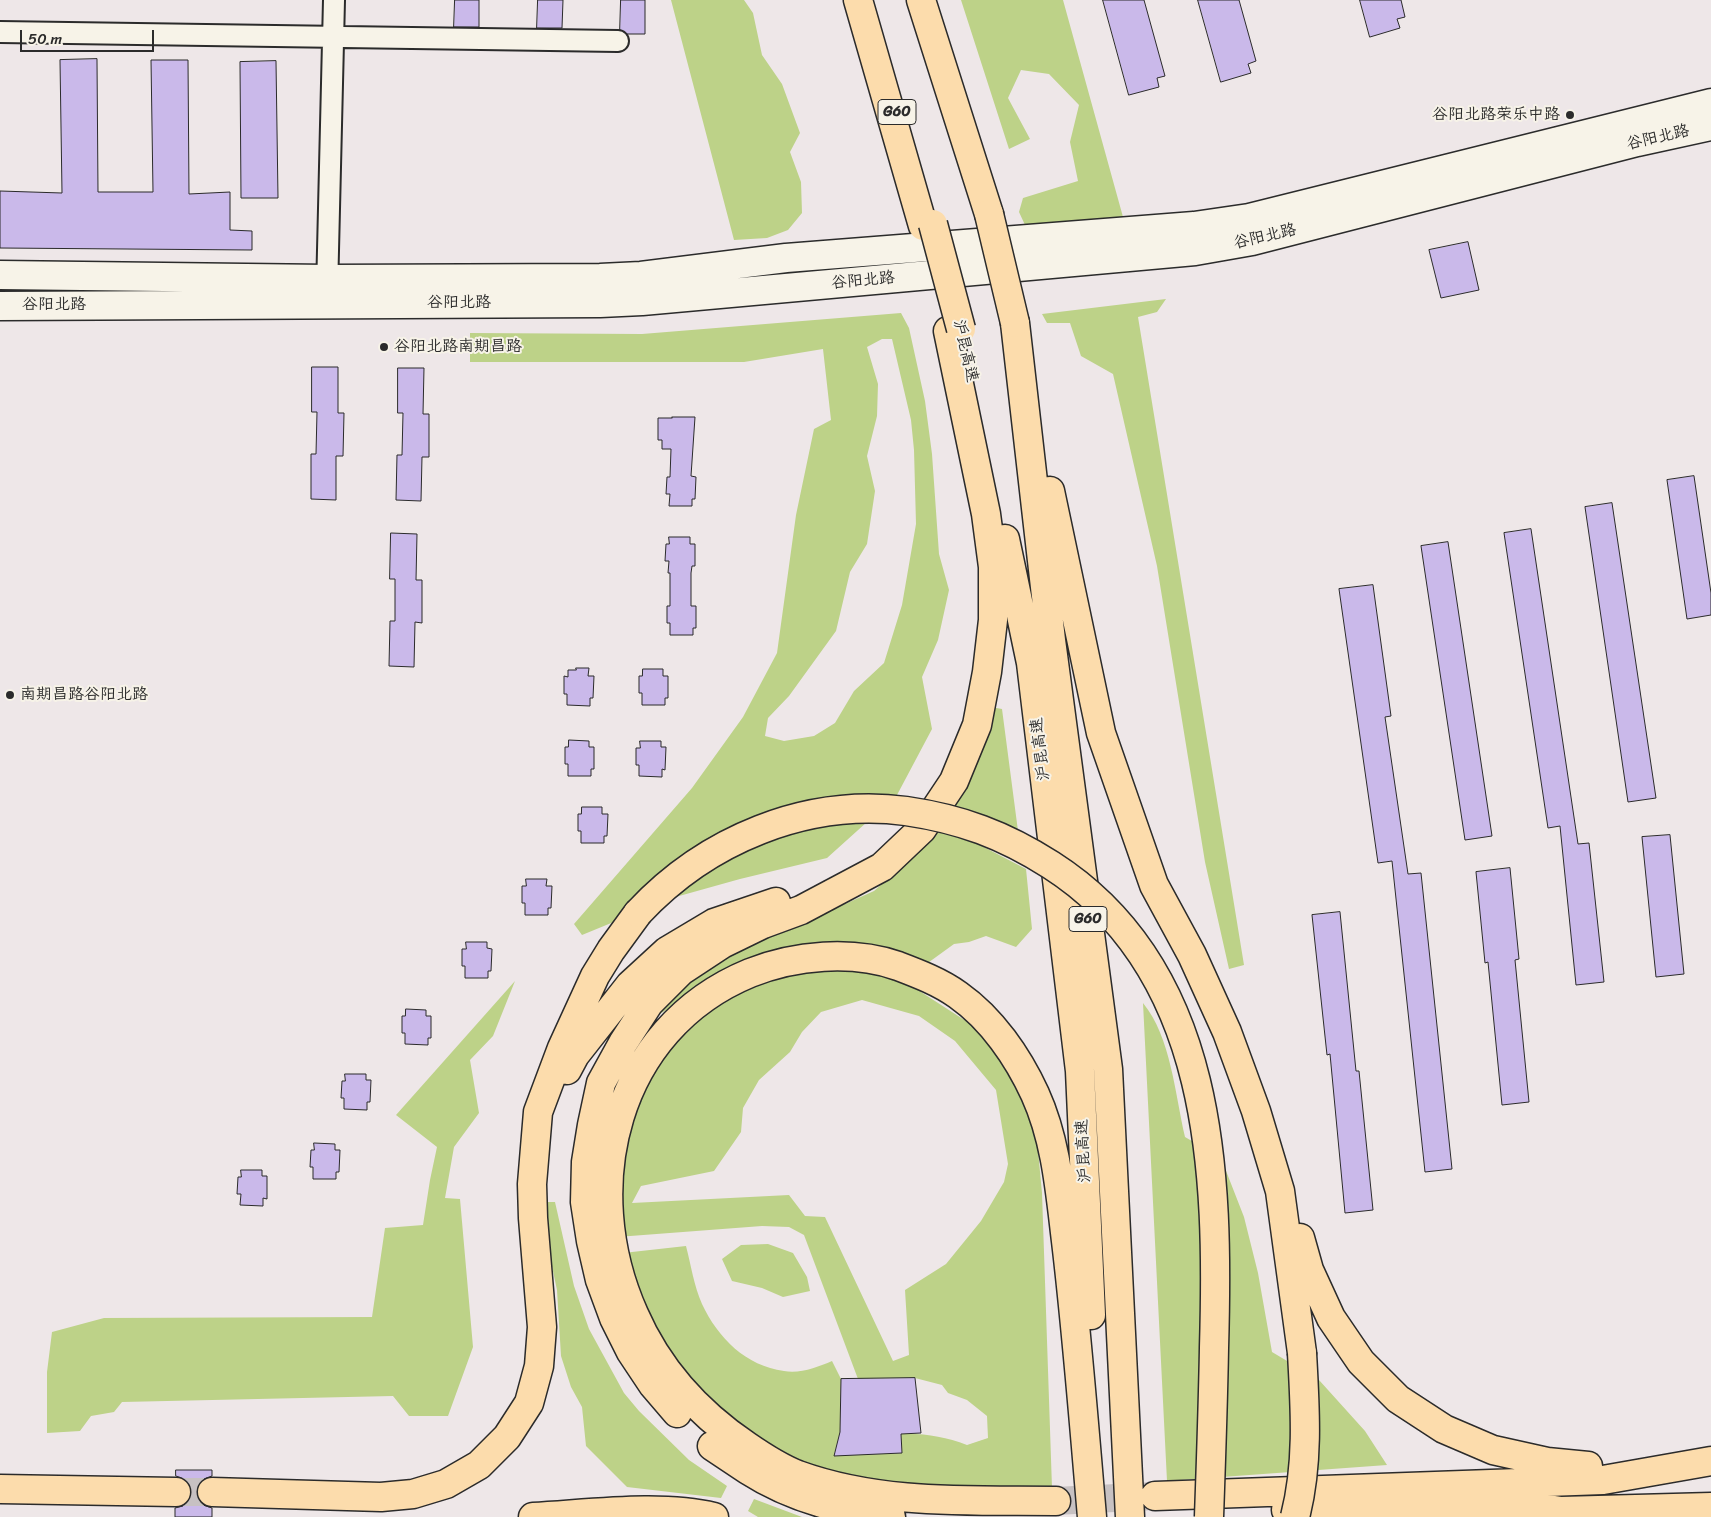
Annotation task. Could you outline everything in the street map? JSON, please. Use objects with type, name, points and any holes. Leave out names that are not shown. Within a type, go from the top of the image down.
[{"type":"highway","points":[[858,0],[928,225]]},
{"type":"highway","name":"沪昆高速","points":[[862,0],[928,225],[955,330],[1030,663],[1079,1062],[1100,1517]]},
{"type":"highway","name":"沪昆高速","points":[[921,0],[989,214],[1015,323],[1051,640],[1108,1069],[1147,1509]]},
{"type":"highway","points":[[1015,323],[1101,733],[1154,886],[1192,956],[1227,1032],[1256,1112],[1280,1191],[1302,1353],[1305,1425],[1303,1474],[1295,1517]]},
{"type":"highway","points":[[891,1517],[829,1506],[789,1491],[749,1471],[711,1444],[681,1417],[652,1385],[631,1352],[614,1318],[598,1270],[591,1241],[586,1202],[586,1162],[601,1083],[649,1004],[681,971],[722,944],[763,924],[801,910],[882,867],[922,829],[954,780],[977,725],[987,672],[993,620],[993,567],[955,330]]},
{"type":"highway","points":[[212,1492],[380,1497],[413,1494],[446,1484],[479,1465],[508,1437],[529,1403],[539,1366],[542,1327],[532,1184],[538,1112],[574,1021],[603,963],[638,913],[674,878],[700,860],[756,831],[785,822],[842,811],[871,810],[901,811],[930,815],[986,831],[1014,843],[1069,876],[1118,922],[1140,950],[1173,1010],[1186,1043],[1203,1109],[1212,1176],[1215,1269],[1209,1517]]},
{"type":"highway","points":[[534,1150],[558,1086],[575,1054],[630,985],[666,951],[714,923],[798,895],[838,890]]},
{"type":"highway","points":[[1054,1512],[876,1495],[796,1474],[759,1454],[725,1431],[695,1405],[668,1374],[649,1345],[632,1312],[620,1275],[610,1238],[608,1202],[609,1165],[616,1129],[627,1093],[646,1058],[671,1025],[701,1000],[736,979],[771,965],[808,958],[846,957],[885,962],[923,976],[960,996],[990,1024],[1015,1056],[1035,1094],[1050,1133],[1058,1176],[1070,1272],[1092,1517]]},
{"type":"highway","points":[[1280,1191],[1294,1219],[1309,1270],[1330,1318],[1361,1362],[1398,1399],[1444,1429],[1493,1450],[1547,1462],[1603,1467],[1646,1474]]},
{"type":"highway","points":[[1147,1509],[1603,1480],[1646,1474],[1711,1461]]},
{"type":"highway","points":[[0,1489],[176,1492]]},
{"type":"highway","points":[[1147,1509],[1522,1505],[1551,1514],[1711,1507]]},
{"type":"highway","points":[[533,1517],[646,1511],[699,1513],[714,1517]]},
{"type":"main road","name":"谷阳北路","points":[[0,306],[641,276],[786,258],[1194,226],[1249,218],[1711,103]]},
{"type":"main road","name":"谷阳北路","points":[[0,275],[600,303],[642,301],[1195,251],[1252,241],[1637,142],[1711,126]]},
{"type":"street","points":[[328,291],[334,0]]},
{"type":"street","points":[[0,32],[618,41]]},
{"type":"green space","points":[[671,0],[744,0],[753,13],[762,55],[782,84],[800,133],[790,152],[801,182],[802,213],[788,230],[767,238],[734,240]]},
{"type":"green space","points":[[961,0],[1063,0],[1123,217],[1120,227],[1031,238],[1019,212],[1023,198],[1078,181],[1070,142],[1079,105],[1049,74],[1021,70],[1008,98],[1030,139],[1009,149]]},
{"type":"green space","points":[[1166,299],[1157,312],[1138,317],[1244,965],[1229,969],[1205,862],[1157,566],[1113,374],[1081,356],[1070,323],[1047,323],[1042,314]]},
{"type":"green space","points":[[901,313],[909,328],[925,401],[932,454],[939,554],[949,590],[938,640],[922,677],[932,729],[897,795],[827,858],[672,898],[582,935],[574,924],[692,788],[743,717],[777,653],[796,515],[814,429],[831,420],[823,349],[744,362],[470,362],[470,333],[642,334]],"holes":[[[882,339],[892,339],[911,420],[914,450],[916,524],[902,605],[884,663],[854,691],[835,723],[814,736],[784,741],[765,736],[768,718],[789,696],[836,631],[850,572],[867,544],[875,491],[867,456],[877,416],[878,384],[867,347]]]},
{"type":"green space","points":[[991,707],[1002,709],[1018,831],[973,811],[951,807]]},
{"type":"green space","points":[[941,832],[978,844],[1026,869],[1032,929],[1016,947],[986,936],[969,942],[954,944],[925,965],[862,946],[693,994],[643,1024],[689,974],[791,922],[845,904],[874,891],[902,866],[927,833]]},
{"type":"green space","points":[[815,969],[849,969],[881,974],[904,981],[969,1023],[991,1043],[1014,1071],[1037,1140],[1042,1193],[1052,1488],[925,1491],[838,1481],[742,1435],[671,1365],[623,1253],[686,1246],[702,1304],[716,1328],[735,1348],[757,1363],[770,1368],[796,1372],[815,1368],[832,1361],[841,1379],[840,1432],[834,1455],[902,1453],[901,1434],[935,1436],[967,1445],[988,1438],[987,1416],[967,1400],[948,1393],[942,1385],[915,1378],[858,1379],[804,1235],[789,1227],[762,1226],[617,1237],[629,1102],[686,1026],[760,978]],"holes":[[[862,1000],[919,1016],[955,1041],[996,1090],[1008,1164],[1004,1182],[981,1221],[946,1264],[905,1290],[909,1355],[893,1361],[825,1217],[805,1216],[789,1195],[632,1203],[641,1186],[714,1171],[741,1132],[743,1108],[759,1080],[790,1052],[802,1032],[821,1012]]]},
{"type":"green space","points":[[515,981],[493,1036],[470,1060],[479,1113],[454,1147],[445,1198],[460,1199],[473,1347],[448,1416],[409,1416],[393,1396],[122,1402],[114,1412],[91,1416],[80,1431],[47,1433],[47,1372],[52,1332],[104,1318],[372,1317],[385,1228],[423,1225],[437,1147],[396,1115]]},
{"type":"green space","points":[[1143,1003],[1160,1032],[1166,1049],[1185,1137],[1221,1158],[1244,1217],[1258,1273],[1272,1352],[1319,1380],[1365,1431],[1387,1465],[1167,1481]]},
{"type":"green space","points":[[541,1202],[555,1202],[574,1286],[589,1329],[624,1393],[639,1411],[689,1460],[727,1486],[721,1498],[627,1487],[586,1446],[582,1407],[571,1387],[561,1356],[557,1290],[543,1224]]},
{"type":"green space","points":[[768,1244],[793,1253],[807,1277],[810,1291],[783,1297],[762,1288],[732,1281],[722,1259],[741,1245]]},
{"type":"green space","points":[[754,1499],[802,1517],[758,1517],[748,1511]]},
{"type":"building","points":[[455,0],[479,0],[479,27],[454,27]]},
{"type":"building","points":[[538,0],[563,0],[562,28],[537,28]]},
{"type":"building","points":[[621,0],[645,0],[645,34],[627,34],[620,30]]},
{"type":"building","points":[[1103,0],[1144,0],[1165,76],[1157,78],[1159,87],[1129,95]]},
{"type":"building","points":[[1198,0],[1239,0],[1256,61],[1248,64],[1251,73],[1221,82]]},
{"type":"building","points":[[1360,0],[1401,0],[1405,17],[1397,19],[1400,28],[1370,37]]},
{"type":"building","points":[[97,59],[98,192],[153,192],[151,60],[188,60],[189,194],[230,192],[230,230],[252,231],[252,250],[0,248],[0,191],[62,193],[60,60]]},
{"type":"building","points":[[276,61],[278,198],[241,198],[240,62]]},
{"type":"building","points":[[1468,242],[1479,290],[1441,298],[1429,250]]},
{"type":"building","points":[[312,367],[338,367],[338,413],[344,413],[343,456],[336,456],[336,500],[311,499],[311,454],[316,454],[317,412],[312,412]]},
{"type":"building","points":[[398,368],[424,368],[423,414],[429,414],[429,457],[422,457],[421,501],[396,500],[397,455],[402,455],[403,413],[398,413]]},
{"type":"building","points":[[695,417],[691,476],[696,477],[695,499],[692,499],[692,506],[669,506],[670,494],[666,494],[667,477],[670,477],[671,449],[662,449],[662,440],[658,440],[658,418]]},
{"type":"building","points":[[1694,476],[1711,593],[1711,615],[1687,619],[1667,480]]},
{"type":"building","points":[[1612,503],[1656,798],[1628,802],[1585,507]]},
{"type":"building","points":[[1531,529],[1578,844],[1589,843],[1604,982],[1576,985],[1560,826],[1548,828],[1504,533]]},
{"type":"building","points":[[391,533],[417,534],[416,580],[422,580],[422,623],[415,622],[414,667],[389,666],[390,621],[395,621],[395,579],[390,579]]},
{"type":"building","points":[[669,537],[690,537],[690,544],[695,544],[695,566],[692,566],[691,573],[691,606],[696,606],[696,628],[693,628],[693,635],[670,635],[670,623],[667,623],[667,606],[670,606],[670,573],[668,573],[669,561],[665,561],[666,544],[669,544]]},
{"type":"building","points":[[1448,542],[1492,836],[1465,840],[1421,546]]},
{"type":"building","points":[[1373,585],[1391,716],[1385,717],[1408,874],[1421,873],[1452,1169],[1425,1172],[1392,861],[1378,863],[1339,589]]},
{"type":"building","points":[[576,668],[589,668],[588,676],[594,676],[593,698],[590,698],[590,706],[567,705],[567,694],[564,694],[564,676],[568,677],[568,670],[576,670]]},
{"type":"building","points":[[643,669],[663,669],[663,676],[668,676],[668,698],[665,698],[665,705],[642,705],[642,693],[639,693],[639,676],[642,676]]},
{"type":"building","points":[[569,740],[589,741],[589,747],[594,747],[594,769],[591,769],[591,776],[568,776],[568,764],[565,764],[565,747],[568,747]]},
{"type":"building","points":[[640,741],[661,741],[661,747],[666,747],[665,770],[662,769],[662,777],[639,776],[639,765],[636,765],[636,748],[640,748]]},
{"type":"building","points":[[582,807],[602,807],[602,814],[608,814],[607,836],[604,836],[604,843],[581,843],[581,831],[578,831],[578,814],[581,814]]},
{"type":"building","points":[[1670,835],[1684,974],[1656,977],[1642,837]]},
{"type":"building","points":[[1510,868],[1519,959],[1515,960],[1529,1102],[1502,1105],[1488,962],[1485,963],[1476,872]]},
{"type":"building","points":[[526,879],[547,879],[546,886],[552,886],[551,908],[548,908],[548,915],[525,915],[525,903],[522,903],[522,886],[526,886]]},
{"type":"building","points":[[1340,912],[1356,1071],[1359,1071],[1373,1210],[1345,1213],[1330,1054],[1327,1055],[1312,915]]},
{"type":"building","points":[[466,942],[487,942],[487,948],[492,949],[491,971],[488,971],[488,978],[465,978],[465,966],[462,966],[462,949],[466,949]]},
{"type":"building","points":[[406,1009],[426,1010],[426,1016],[431,1016],[431,1038],[428,1038],[428,1045],[405,1044],[405,1033],[402,1033],[402,1016],[405,1016]]},
{"type":"building","points":[[345,1074],[366,1074],[366,1080],[371,1080],[370,1102],[367,1102],[367,1110],[344,1109],[344,1098],[341,1098],[342,1081],[345,1081]]},
{"type":"building","points":[[314,1143],[335,1144],[335,1150],[340,1150],[339,1172],[336,1172],[336,1179],[313,1179],[313,1167],[310,1167],[311,1150],[314,1150]]},
{"type":"building","points":[[241,1170],[262,1170],[262,1176],[267,1176],[267,1199],[263,1198],[263,1206],[240,1205],[241,1194],[237,1194],[238,1177],[241,1177]]},
{"type":"building","points":[[915,1378],[921,1433],[901,1434],[902,1453],[834,1456],[840,1432],[841,1379]]},
{"type":"building","points":[[176,1470],[212,1470],[212,1476],[199,1483],[196,1492],[203,1505],[212,1508],[212,1517],[175,1517],[175,1508],[183,1506],[189,1500],[192,1492],[189,1484],[184,1479],[176,1476]]},
{"type":"tunnel","points":[[176,1492],[212,1492]]},
{"type":"tunnel","points":[[1056,1501],[1154,1496]]},
{"type":"place","name":"谷阳北路荣乐中路","points":[[1570,115]]},
{"type":"place","name":"谷阳北路南期昌路","points":[[384,347]]},
{"type":"place","name":"南期昌路谷阳北路","points":[[10,695]]}]
